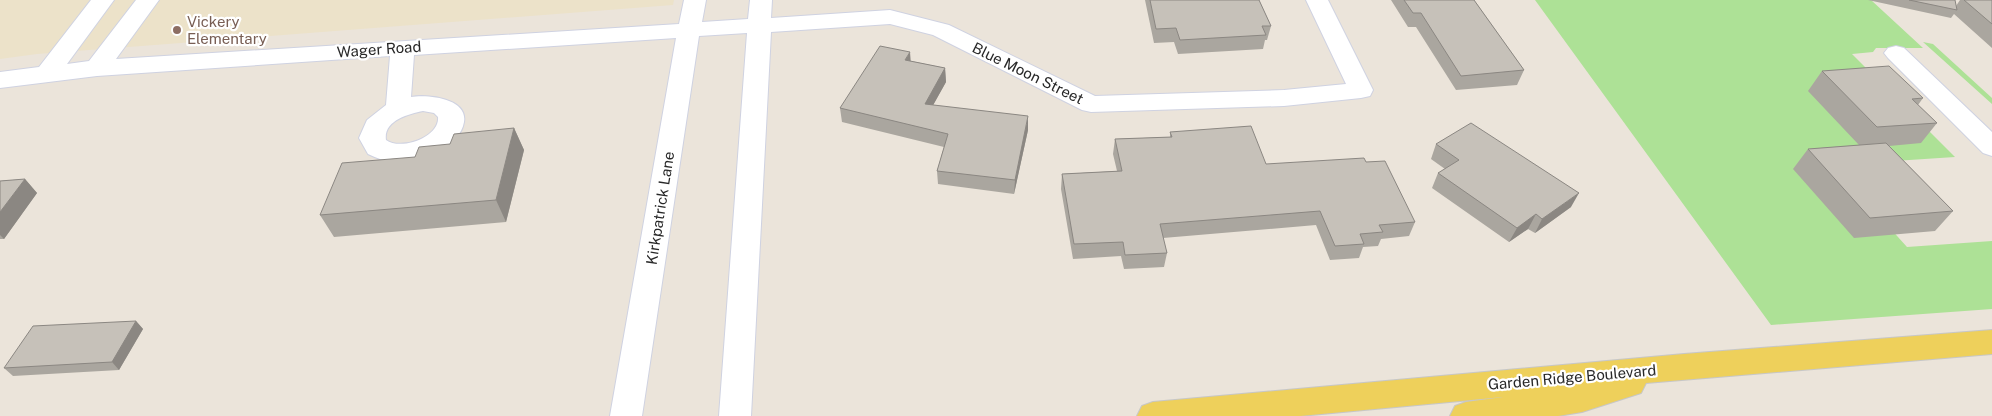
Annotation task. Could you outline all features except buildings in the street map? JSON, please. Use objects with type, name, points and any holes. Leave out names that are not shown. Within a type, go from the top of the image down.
[{"type":"main road","name":"Garden Ridge Boulevard","points":[[1153,416],[1684,367],[1992,342]]},
{"type":"main road","points":[[1466,416],[1582,399],[1684,367]]},
{"type":"street","points":[[46,75],[103,0]]},
{"type":"street","points":[[97,68],[148,0]]},
{"type":"street","name":"Kirkpatrick Lane","points":[[626,416],[695,0]]},
{"type":"street","name":"Blue Moon Street","points":[[760,13],[890,17],[941,30],[1091,104],[1284,98],[1361,90],[1317,0]]},
{"type":"street","points":[[735,416],[760,13]]},
{"type":"street","name":"Wager Road","points":[[0,80],[97,68],[689,30],[760,13]]},
{"type":"street","points":[[398,109],[403,48]]},
{"type":"street","points":[[1896,53],[1992,147]]},
{"type":"shaded area","name":"Vickery Elementary","points":[[0,0],[674,0],[673,5],[37,54],[0,59]]},
{"type":"green space","points":[[1535,0],[1871,0],[1923,48],[1876,48],[1873,52],[1852,54],[1955,157],[1833,165],[1907,247],[1992,241],[1992,309],[1771,325]]},
{"type":"green space","points":[[1923,42],[1933,44],[1992,98],[1992,104]]},
{"type":"place","name":"Vickery Elementary","points":[[177,30]]}]
